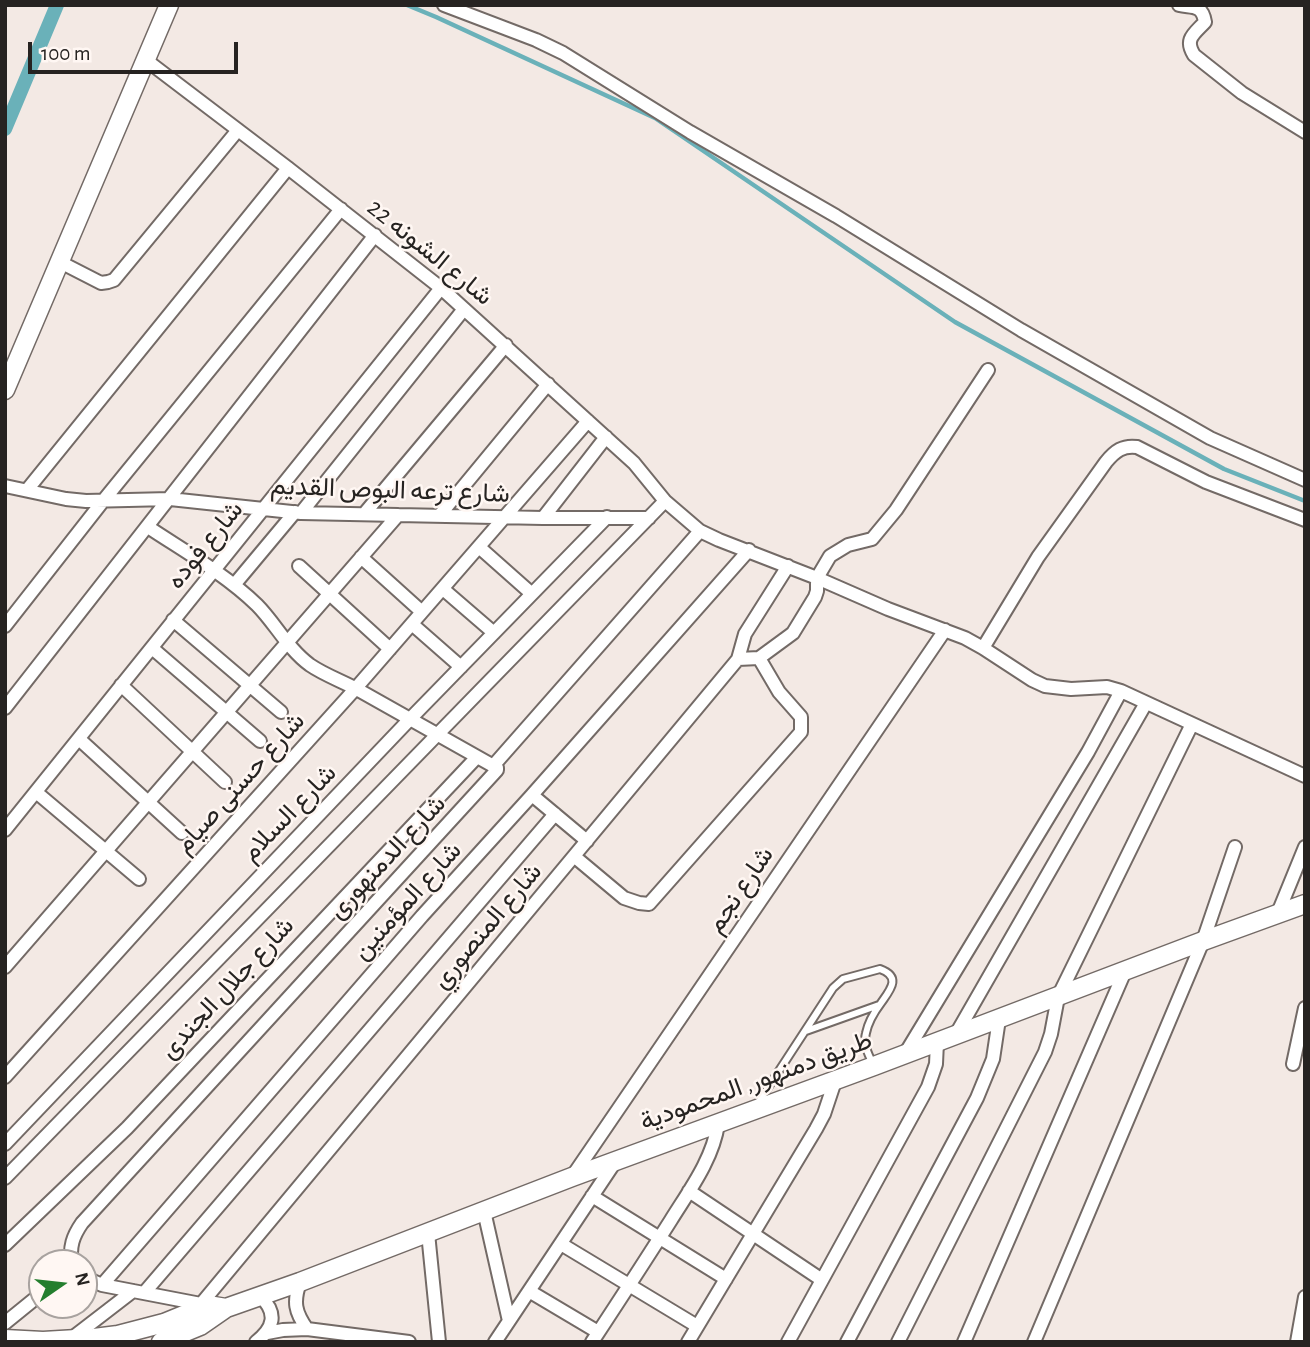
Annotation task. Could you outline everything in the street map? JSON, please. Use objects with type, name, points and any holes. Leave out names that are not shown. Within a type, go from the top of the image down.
[{"type":"main road","points":[[5,390],[169,5]]},
{"type":"main road","name":"طريق دمنهور, المحمودية","points":[[212,1306],[260,1296],[300,1282],[572,1177],[1305,904]]},
{"type":"main road","points":[[161,1342],[188,1336],[208,1322],[212,1306]]},
{"type":"main road","points":[[5,1339],[43,1341],[106,1336],[141,1330],[212,1306]]},
{"type":"street","points":[[444,5],[563,52],[690,132],[836,216],[1033,337],[1210,438],[1305,480]]},
{"type":"street","points":[[1179,5],[1203,7],[1205,22],[1189,40],[1189,47],[1194,55],[1242,93],[1305,132]]},
{"type":"street","name":"شارع الشونه 22","points":[[146,60],[441,288],[638,467],[665,501],[700,531],[888,609],[945,629],[984,648],[1023,675],[1045,686],[1071,689],[1107,687],[1121,691]]},
{"type":"street","points":[[60,262],[101,283],[114,279],[238,130]]},
{"type":"street","points":[[27,490],[288,168]]},
{"type":"street","points":[[5,626],[103,501],[341,209]]},
{"type":"street","points":[[5,708],[375,235]]},
{"type":"street","name":"شارع فوده","points":[[5,830],[441,288]]},
{"type":"street","name":"شارع فوده","points":[[234,585],[298,513],[464,309]]},
{"type":"street","points":[[364,514],[506,345]]},
{"type":"street","points":[[738,659],[760,658],[793,633],[815,597],[817,578],[830,556],[848,545],[872,539],[896,510],[988,370]]},
{"type":"street","points":[[439,516],[548,384]]},
{"type":"street","name":"شارع حسنى صيام","points":[[5,1077],[356,688],[588,421]]},
{"type":"street","points":[[542,517],[606,437]]},
{"type":"street","points":[[984,648],[1038,557],[1091,483],[1115,452],[1129,446],[1137,447],[1206,482],[1305,520]]},
{"type":"street","name":"شارع ترعه البوص القديم","points":[[5,486],[66,499],[170,499],[298,513],[649,518]]},
{"type":"street","points":[[5,1178],[665,501]]},
{"type":"street","points":[[5,967],[398,515]]},
{"type":"street","name":"شارع السلام","points":[[5,1144],[410,719],[607,517]]},
{"type":"street","points":[[148,527],[234,585],[255,603],[296,653],[313,667],[356,688],[495,767]]},
{"type":"street","name":"شارع الدمنهورى","points":[[71,1249],[75,1233],[82,1223],[497,772],[495,767],[700,531]]},
{"type":"street","points":[[479,547],[532,594]]},
{"type":"street","name":"شارع المؤمنين","points":[[102,1285],[422,916],[749,550]]},
{"type":"street","points":[[361,557],[422,612]]},
{"type":"street","points":[[299,566],[390,649]]},
{"type":"street","name":"شارع المنصوري","points":[[212,1306],[587,841],[738,659],[745,634],[788,566]]},
{"type":"street","points":[[443,589],[494,633]]},
{"type":"street","points":[[173,621],[281,712]]},
{"type":"street","points":[[412,624],[461,667]]},
{"type":"street","name":"شارع نجم","points":[[572,1177],[945,629]]},
{"type":"street","points":[[152,648],[260,741]]},
{"type":"street","points":[[575,857],[624,898],[649,904],[802,732],[801,717],[779,692],[760,658]]},
{"type":"street","points":[[121,685],[225,782]]},
{"type":"street","points":[[905,1055],[1088,752],[1121,691],[1305,776]]},
{"type":"street","points":[[955,1036],[1146,703]]},
{"type":"street","points":[[898,1342],[1045,1052],[1054,1025],[1058,997],[1192,724]]},
{"type":"street","points":[[79,739],[182,833]]},
{"type":"street","name":"شارع جلال الجندى","points":[[5,1245],[127,1128],[477,757]]},
{"type":"street","points":[[36,792],[139,879]]},
{"type":"street","points":[[532,795],[587,841]]},
{"type":"street","points":[[71,1340],[138,1292],[555,814]]},
{"type":"street","points":[[1034,1342],[1203,941],[1235,847]]},
{"type":"street","points":[[1278,913],[1305,847]]},
{"type":"street","points":[[964,1342],[1125,971]]},
{"type":"street","points":[[1293,1064],[1305,1008]]},
{"type":"street","points":[[847,1342],[977,1098],[993,1059],[999,1019]]},
{"type":"street","points":[[788,1342],[928,1087],[936,1064],[937,1042]]},
{"type":"street","points":[[688,1342],[816,1129],[835,1081]]},
{"type":"street","points":[[529,1291],[595,1337],[689,1191],[712,1147],[718,1124]]},
{"type":"street","points":[[495,1342],[615,1161]]},
{"type":"street","points":[[689,1191],[822,1280]]},
{"type":"street","points":[[592,1196],[726,1279]]},
{"type":"street","points":[[484,1211],[509,1321]]},
{"type":"street","points":[[428,1233],[439,1342]]},
{"type":"street","points":[[561,1244],[698,1326]]},
{"type":"street","points":[[300,1282],[295,1294],[295,1307],[299,1319],[307,1329]]},
{"type":"street","points":[[98,1283],[212,1306]]},
{"type":"street","points":[[256,1342],[271,1326],[270,1309],[260,1296]]},
{"type":"street","points":[[1297,1342],[1305,1297]]},
{"type":"street","points":[[5,1323],[28,1304]]},
{"type":"street","points":[[267,1333],[307,1329],[409,1342]]},
{"type":"lane","points":[[753,1111],[838,982],[880,968],[891,977],[892,986],[866,1030],[866,1048],[874,1066]]},
{"type":"lane","points":[[806,1031],[879,1005]]},
{"type":"waterway","points":[[5,129],[57,5]]},
{"type":"waterway","points":[[407,5],[655,118],[955,322],[1224,469],[1305,501]]}]
